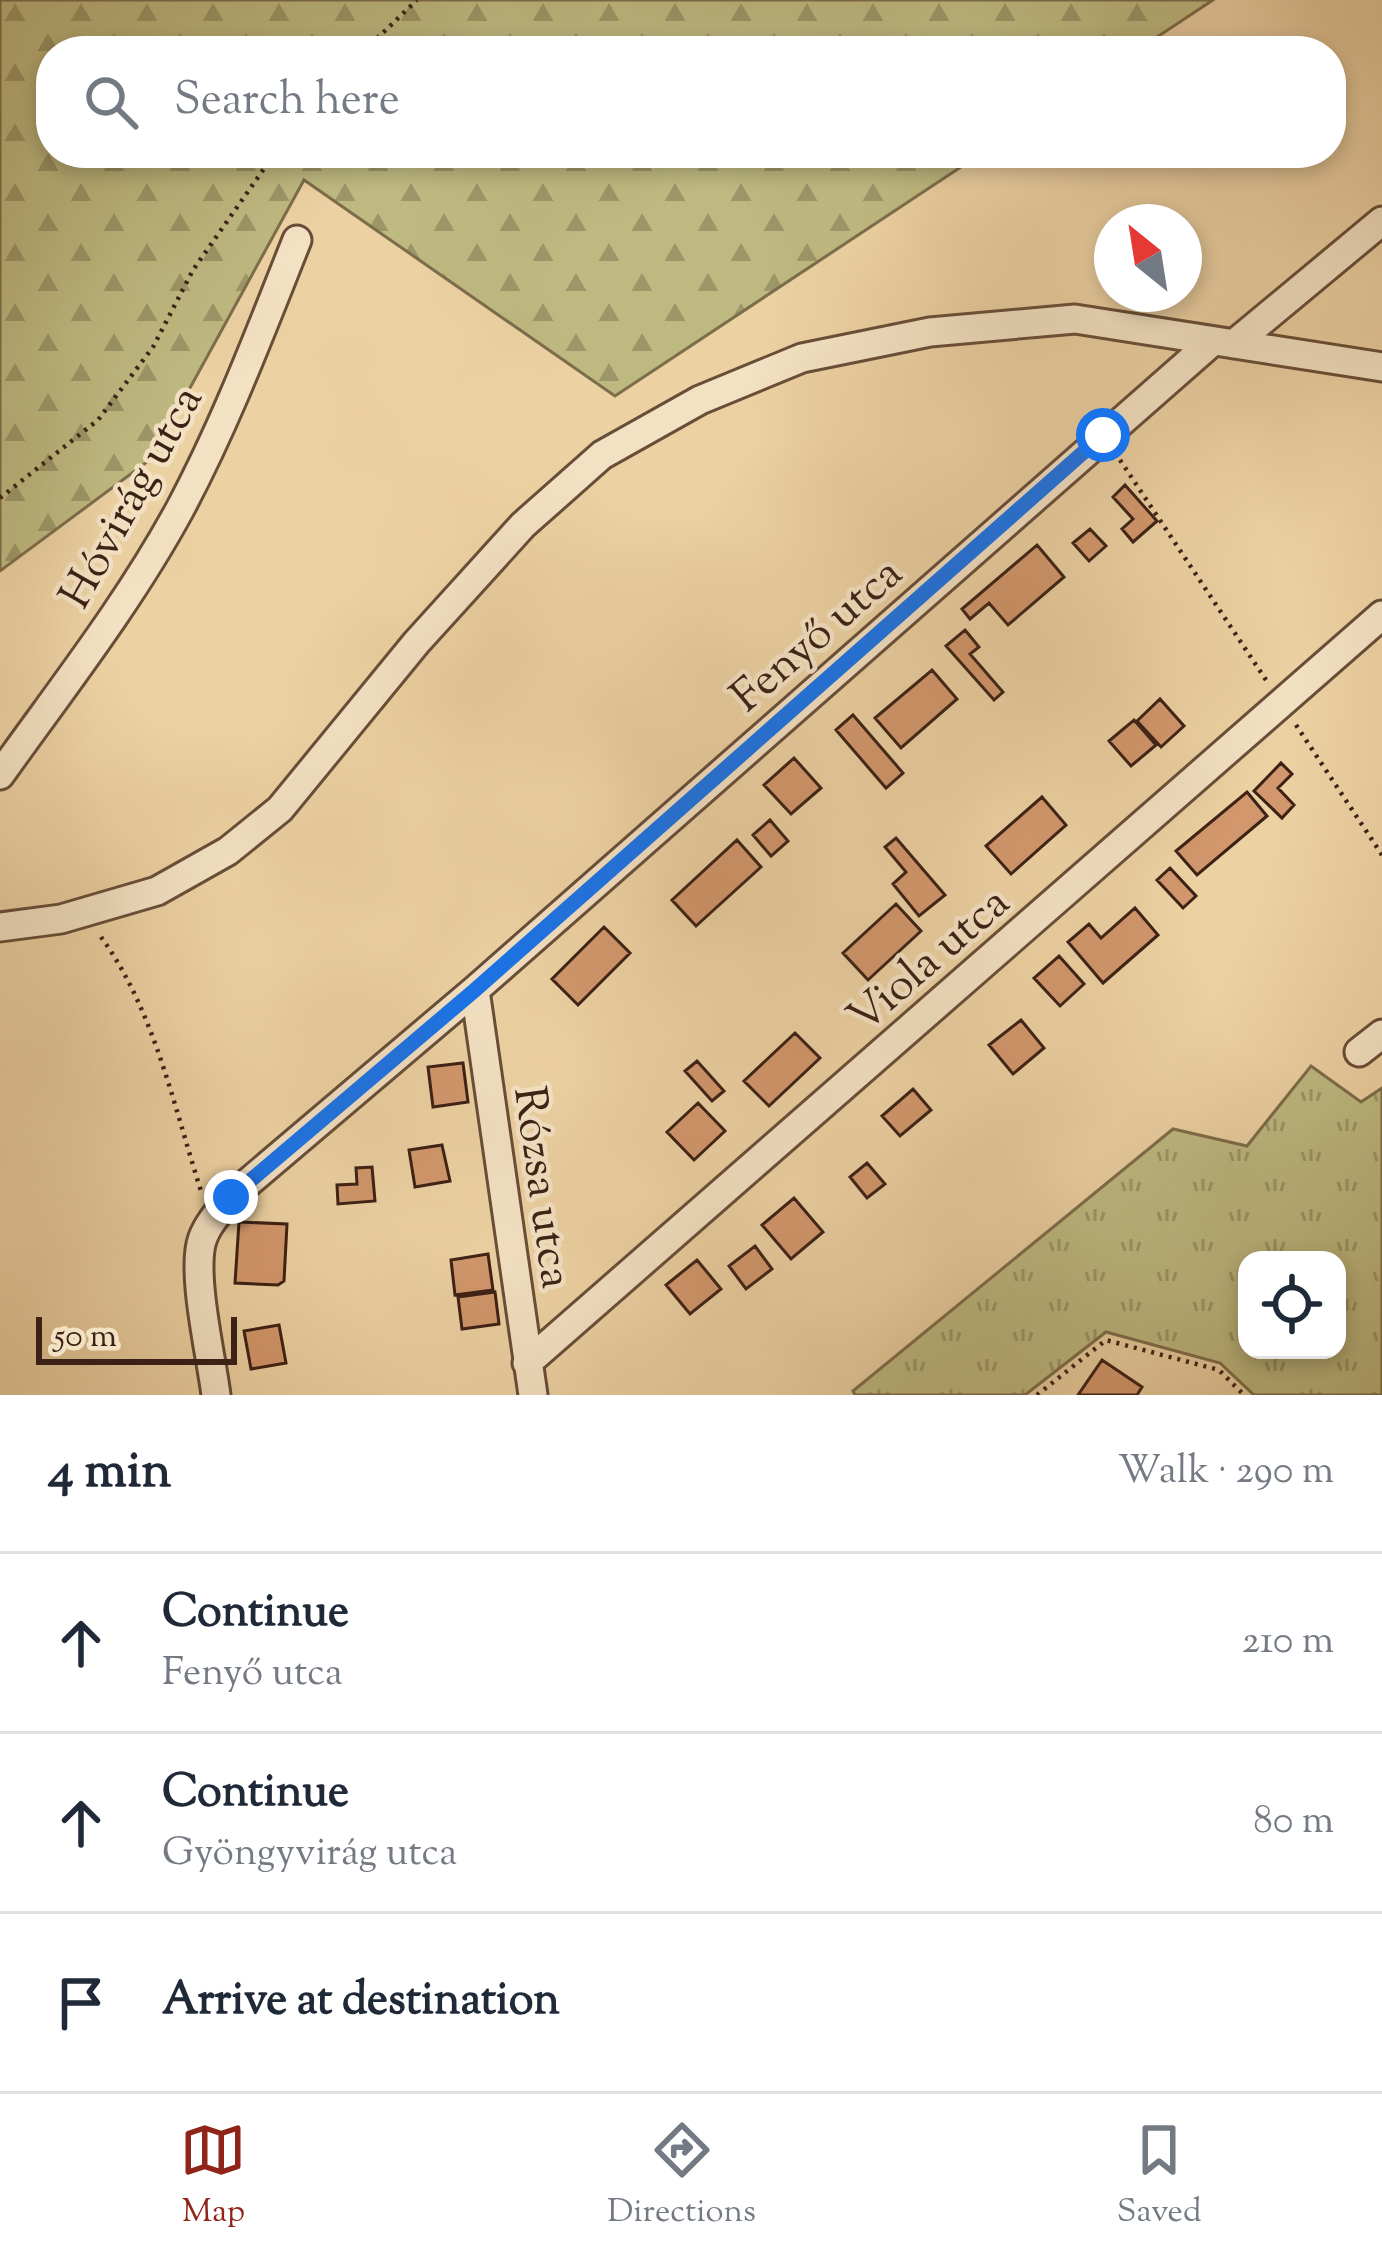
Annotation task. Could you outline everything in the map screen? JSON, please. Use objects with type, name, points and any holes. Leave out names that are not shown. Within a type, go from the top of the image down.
[{"type":"street","name":"Fenyő utca","points":[[211,1222],[231,1197],[475,990],[1103,435],[1382,221]]},
{"type":"street","name":"Hóvirág utca","points":[[0,775],[138,580],[181,506],[235,394],[297,240]]},
{"type":"street","points":[[0,927],[84,913],[158,891],[228,851],[280,808],[416,643],[523,525],[602,455],[700,400],[802,358],[930,332],[1075,320],[1382,367]]},
{"type":"street","name":"Viola utca","points":[[527,1364],[1382,615]]},
{"type":"street","name":"Rózsa utca","points":[[475,990],[533,1395]]},
{"type":"street","points":[[1359,1052],[1382,1034]]},
{"type":"street","points":[[211,1222],[201,1244],[200,1276],[216,1395]]},
{"type":"path","points":[[380,36],[417,0]]},
{"type":"path","points":[[0,498],[98,420],[153,347],[193,270],[264,168]]},
{"type":"path","points":[[1103,435],[1382,855]]},
{"type":"path","points":[[84,913],[116,958],[147,1022],[211,1222]]},
{"type":"path","points":[[1037,1395],[1106,1340],[1219,1370],[1244,1395]]},
{"type":"green space","points":[[0,0],[1213,0],[1159,36],[36,36],[36,168],[959,168],[615,396],[304,180],[151,459],[0,571]]},
{"type":"green space","points":[[1311,1066],[1361,1102],[1382,1088],[1382,1395],[1254,1395],[1220,1363],[1106,1332],[1025,1395],[855,1395],[853,1391],[1173,1129],[1247,1146]]},
{"type":"building","points":[[1125,485],[1157,521],[1133,542],[1122,529],[1133,519],[1113,497]]},
{"type":"building","points":[[1090,529],[1106,546],[1089,561],[1073,543]]},
{"type":"building","points":[[1037,545],[1064,577],[1008,625],[989,603],[970,619],[962,609]]},
{"type":"building","points":[[965,630],[979,647],[970,654],[1003,692],[994,700],[946,646]]},
{"type":"building","points":[[932,670],[957,699],[901,748],[875,718]]},
{"type":"building","points":[[1160,699],[1184,726],[1161,747],[1137,721]]},
{"type":"building","points":[[853,715],[903,773],[886,788],[836,730]]},
{"type":"building","points":[[1134,720],[1156,745],[1131,766],[1109,741]]},
{"type":"building","points":[[794,758],[821,788],[791,814],[764,785]]},
{"type":"building","points":[[1281,763],[1292,774],[1278,788],[1294,805],[1282,818],[1254,791]]},
{"type":"building","points":[[1247,792],[1267,816],[1197,875],[1176,851]]},
{"type":"building","points":[[1042,797],[1066,825],[1011,874],[986,846]]},
{"type":"building","points":[[770,820],[788,841],[771,856],[753,835]]},
{"type":"building","points":[[896,838],[945,895],[919,916],[893,884],[906,872],[885,847]]},
{"type":"building","points":[[737,840],[761,867],[696,926],[672,900]]},
{"type":"building","points":[[1170,868],[1196,896],[1183,908],[1157,880]]},
{"type":"building","points":[[896,904],[921,931],[868,980],[843,953]]},
{"type":"building","points":[[1135,908],[1158,935],[1103,983],[1068,942],[1089,924],[1101,938]]},
{"type":"building","points":[[604,927],[630,953],[578,1005],[552,979]]},
{"type":"building","points":[[1059,956],[1084,984],[1060,1006],[1034,978]]},
{"type":"building","points":[[1021,1020],[1044,1048],[1013,1074],[989,1045]]},
{"type":"building","points":[[795,1033],[820,1058],[769,1106],[744,1081]]},
{"type":"building","points":[[697,1061],[724,1091],[712,1101],[685,1071]]},
{"type":"building","points":[[463,1063],[468,1102],[433,1107],[428,1067]]},
{"type":"building","points":[[913,1089],[931,1110],[900,1136],[882,1116]]},
{"type":"building","points":[[698,1103],[725,1131],[694,1160],[667,1132]]},
{"type":"building","points":[[442,1145],[450,1181],[415,1187],[409,1150]]},
{"type":"building","points":[[867,1163],[885,1184],[867,1198],[850,1177]]},
{"type":"building","points":[[372,1167],[375,1201],[338,1204],[337,1185],[357,1184],[356,1168]]},
{"type":"building","points":[[794,1198],[823,1232],[791,1259],[762,1225]]},
{"type":"building","points":[[239,1222],[287,1224],[284,1281],[278,1285],[235,1283]]},
{"type":"building","points":[[755,1246],[772,1269],[746,1289],[729,1266]]},
{"type":"building","points":[[488,1254],[493,1290],[455,1295],[451,1260]]},
{"type":"building","points":[[697,1260],[721,1289],[690,1314],[666,1285]]},
{"type":"building","points":[[495,1292],[499,1324],[462,1329],[458,1297]]},
{"type":"building","points":[[279,1325],[286,1363],[251,1369],[244,1331]]},
{"type":"building","points":[[1102,1360],[1142,1387],[1137,1395],[1078,1395]]},
{"type":"route","points":[[231,1197],[475,990],[1103,435]]}]
